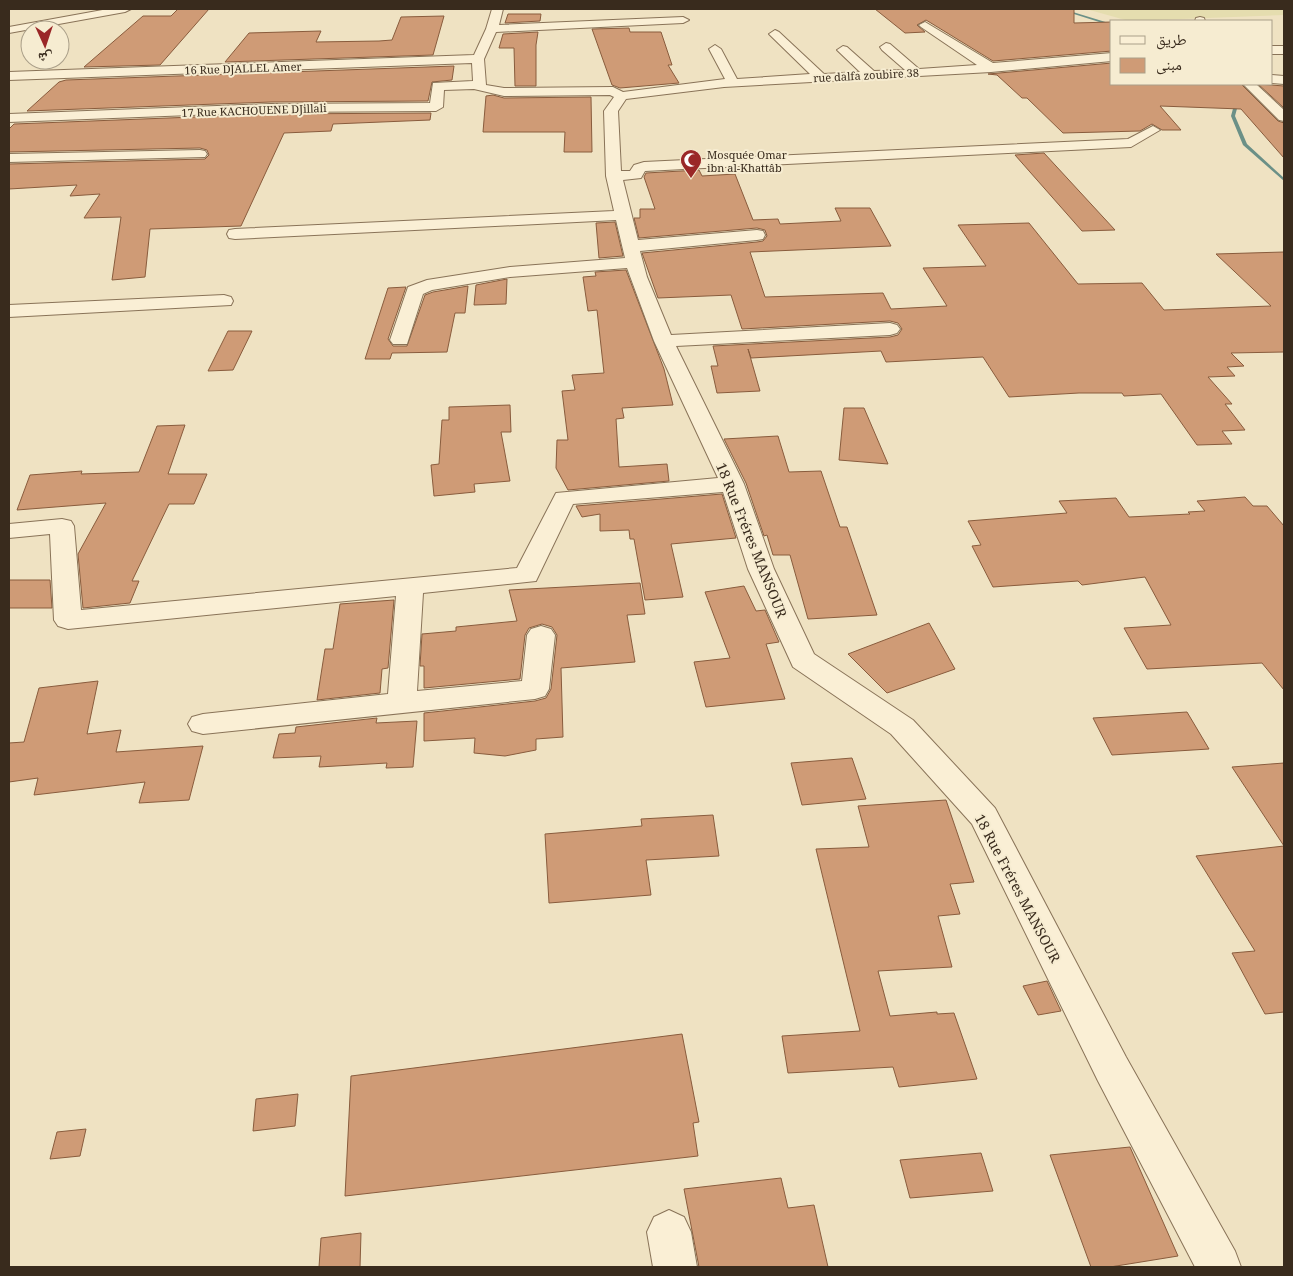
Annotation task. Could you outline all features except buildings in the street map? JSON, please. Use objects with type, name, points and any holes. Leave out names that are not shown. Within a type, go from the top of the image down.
[{"type":"street","points":[[9,30],[125,9]]},
{"type":"street","points":[[9,30],[26,14]]},
{"type":"street","points":[[621,96],[613,91],[504,92],[480,88],[479,72],[495,19],[683,20]]},
{"type":"street","points":[[924,25],[991,68]]},
{"type":"street","points":[[775,34],[821,78]]},
{"type":"street","points":[[886,47],[916,73]]},
{"type":"street","points":[[715,50],[733,83]]},
{"type":"street","points":[[844,50],[871,75]]},
{"type":"street","name":"rue dalfa zoubire 38","points":[[621,96],[662,89],[733,83],[991,68],[1110,57]]},
{"type":"street","name":"16 Rue DJALLEL Amer","points":[[9,76],[479,72]]},
{"type":"street","name":"17 Rue KACHOUENE DJillali","points":[[9,118],[237,112],[271,108],[436,107],[438,86],[479,72]]},
{"type":"street","points":[[1250,85],[1284,117]]},
{"type":"street","name":"18 Rue Fréres MANSOUR","points":[[621,96],[611,111],[614,176],[638,276],[664,341],[732,484],[761,569],[803,660],[902,728],[984,817],[1112,1068],[1219,1267]]},
{"type":"street","points":[[1270,103],[1284,105]]},
{"type":"street","points":[[614,176],[636,175],[639,168],[644,167],[1131,143],[1153,130]]},
{"type":"street","points":[[9,158],[200,154]]},
{"type":"street","points":[[235,234],[624,215]]},
{"type":"street","points":[[400,340],[415,291],[427,285],[633,254],[697,242],[757,235]]},
{"type":"street","points":[[9,311],[224,301]]},
{"type":"street","points":[[664,341],[890,329]]},
{"type":"street","points":[[9,531],[62,526],[68,620],[527,575],[564,498],[732,484]]},
{"type":"street","points":[[402,704],[410,587]]},
{"type":"street","points":[[203,724],[402,704],[535,688],[541,635]]},
{"type":"shaded area","points":[[1086,9],[1284,9],[1284,15],[1125,20]]},
{"type":"waterway","points":[[1060,9],[1110,24]]},
{"type":"waterway","points":[[1234,85],[1239,94],[1233,116],[1245,145],[1284,180]]},
{"type":"place","name":"Mosquée Omar ibn al-Khattâb","points":[[691,179]]}]
